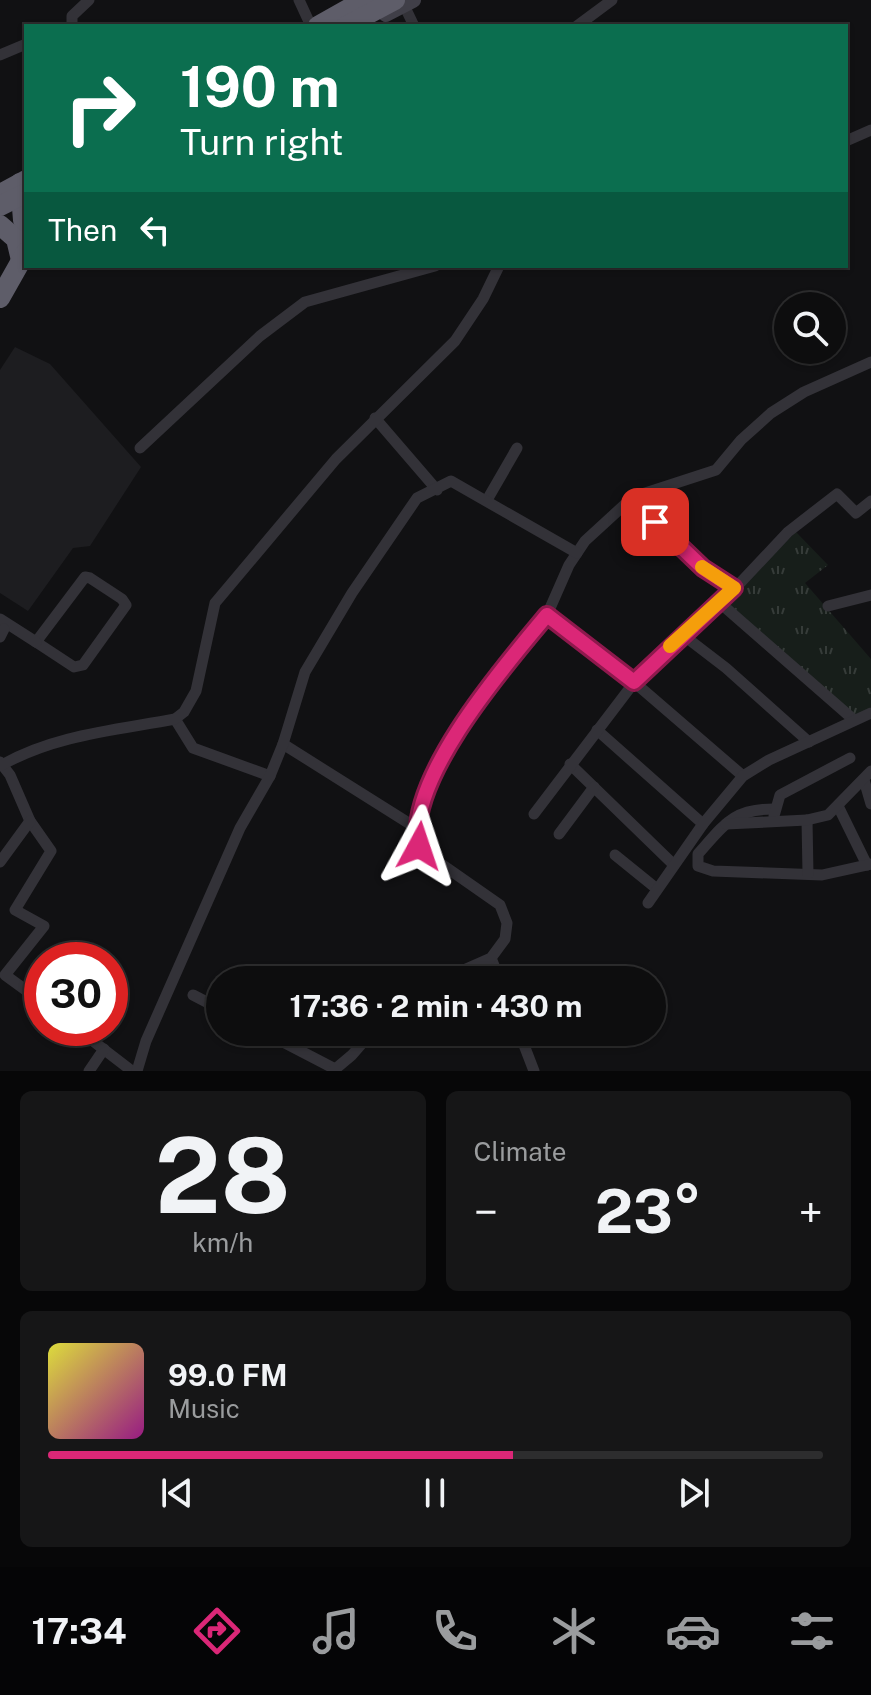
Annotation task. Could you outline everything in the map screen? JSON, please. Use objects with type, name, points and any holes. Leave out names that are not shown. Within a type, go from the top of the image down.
[{"type":"highway","points":[[322,24],[364,0]]},
{"type":"highway","points":[[351,24],[404,2]]},
{"type":"highway","points":[[0,194],[24,199]]},
{"type":"highway","points":[[0,206],[24,199]]},
{"type":"highway","points":[[0,222],[16,239],[24,256],[0,298]]},
{"type":"street","points":[[72,24],[72,16],[89,0]]},
{"type":"street","points":[[299,0],[310,24]]},
{"type":"street","points":[[580,24],[612,0]]},
{"type":"street","points":[[367,24],[404,2],[413,24]]},
{"type":"street","points":[[0,55],[24,45]]},
{"type":"street","points":[[848,140],[871,130]]},
{"type":"street","points":[[0,222],[24,199]]},
{"type":"street","points":[[380,268],[381,281]]},
{"type":"street","points":[[140,448],[286,315],[305,302],[428,268]]},
{"type":"street","points":[[31,942],[44,926],[15,910],[51,851],[30,821],[10,775],[1,764],[27,750],[52,742],[175,719],[184,712],[196,691],[215,603],[336,459],[455,341],[483,299],[498,268]]},
{"type":"street","points":[[473,966],[491,958],[505,939],[507,923],[500,905],[427,854],[419,846],[418,829],[427,791],[448,748],[480,697],[547,615],[585,541],[633,497],[716,470],[741,440],[771,413],[804,392],[871,362]]},
{"type":"street","points":[[375,418],[437,490]]},
{"type":"street","points":[[487,500],[517,448]]},
{"type":"street","points":[[100,1046],[135,1071],[240,828],[270,776],[305,672],[352,593],[417,498],[451,481],[577,553]]},
{"type":"street","points":[[534,814],[634,682],[734,588],[788,532],[837,494],[856,513],[871,501]]},
{"type":"street","points":[[655,522],[703,568],[734,588]]},
{"type":"street","points":[[1,628],[36,642],[70,665],[79,667],[124,609],[125,602],[85,577],[36,642]]},
{"type":"street","points":[[828,606],[871,595]]},
{"type":"street","points":[[719,602],[854,720]]},
{"type":"street","points":[[547,615],[634,682],[743,776]]},
{"type":"street","points":[[683,635],[726,668],[809,742]]},
{"type":"street","points":[[648,903],[703,824],[743,776],[871,713]]},
{"type":"street","points":[[175,719],[193,748],[270,776]]},
{"type":"street","points":[[597,730],[703,824]]},
{"type":"street","points":[[283,744],[418,829]]},
{"type":"street","points":[[774,815],[780,795],[850,758]]},
{"type":"street","points":[[570,764],[674,865]]},
{"type":"street","points":[[868,776],[871,804]]},
{"type":"street","points":[[838,806],[869,865],[822,875],[704,870],[698,866],[698,854],[726,824],[774,815],[807,820],[828,815],[868,776]]},
{"type":"street","points":[[559,834],[594,787]]},
{"type":"street","points":[[807,820],[808,874]]},
{"type":"street","points":[[0,862],[30,821]]},
{"type":"street","points":[[615,855],[657,889]]},
{"type":"street","points":[[24,951],[5,975],[24,989]]},
{"type":"street","points":[[491,958],[494,966]]},
{"type":"street","points":[[193,995],[206,1002]]},
{"type":"street","points":[[290,1046],[334,1070],[358,1046]]},
{"type":"street","points":[[524,1046],[534,1071]]},
{"type":"street","points":[[89,1071],[104,1049]]},
{"type":"shaded area","points":[[15,347],[50,364],[141,467],[90,546],[73,548],[28,611],[0,593],[0,370]]},
{"type":"green space","points":[[796,532],[828,565],[805,583],[871,659],[871,707],[854,720],[724,603]]},
{"type":"slow traffic","points":[[670,646],[734,588],[702,567]]},
{"type":"route","points":[[419,846],[417,834],[427,791],[448,748],[480,697],[547,615],[634,682],[734,588],[703,568],[655,522]]}]
